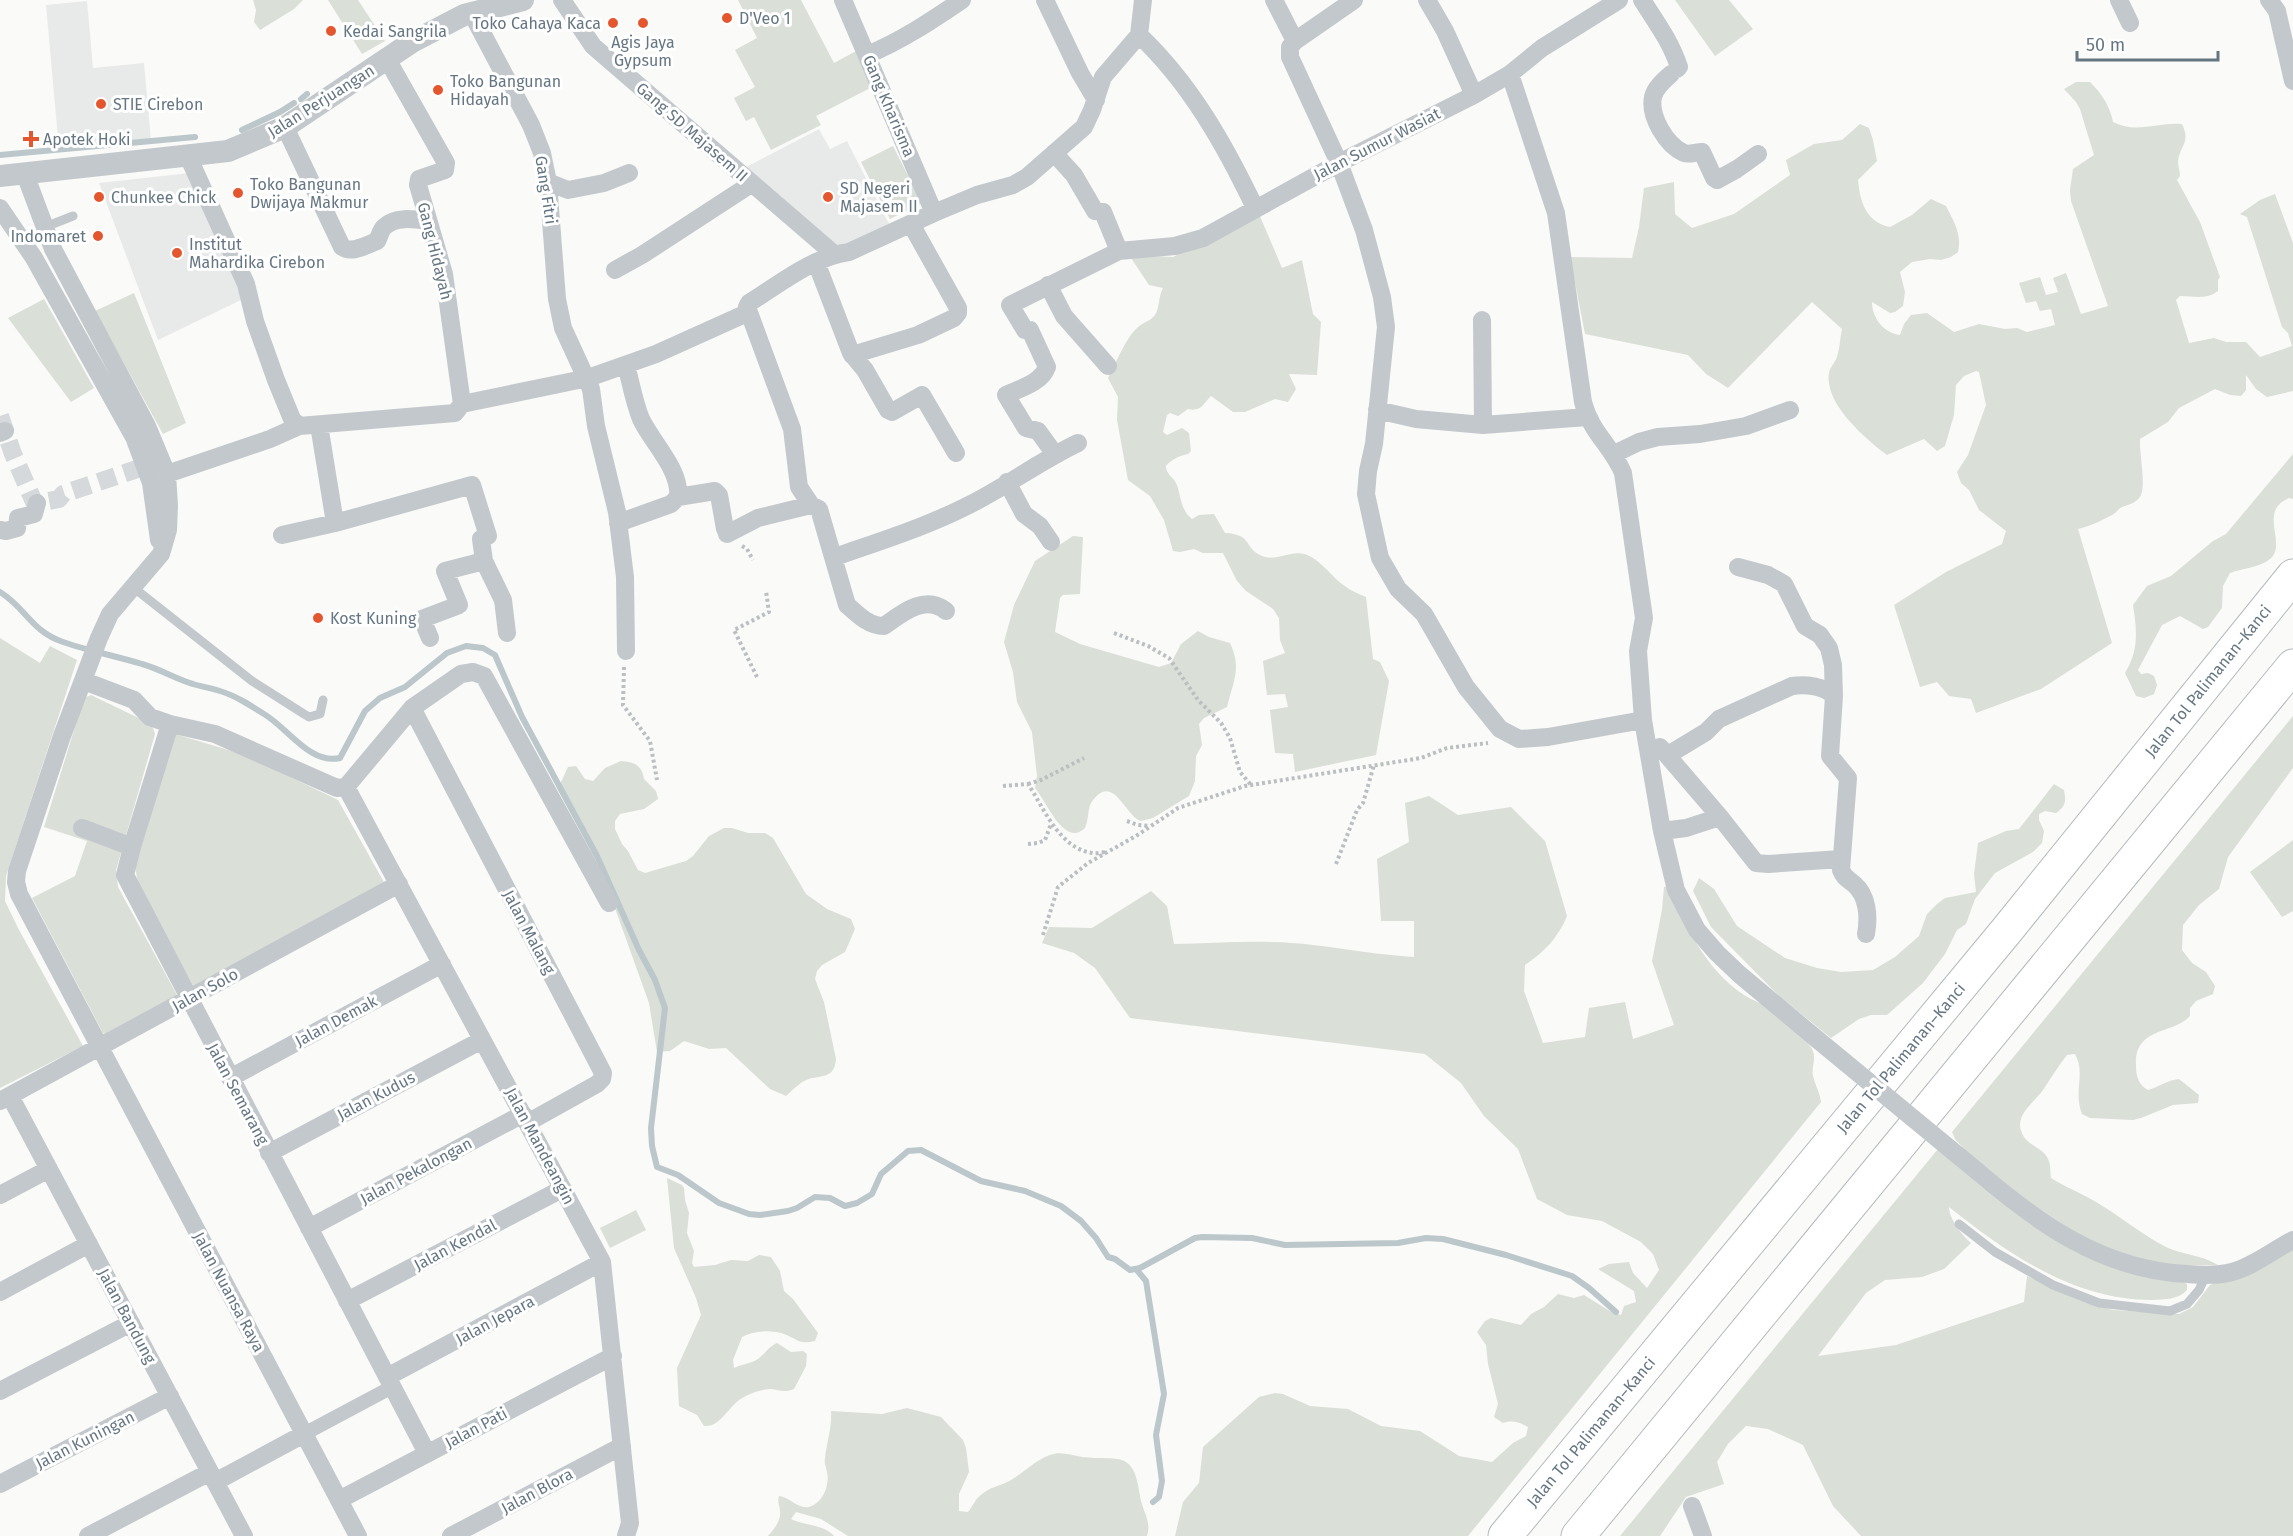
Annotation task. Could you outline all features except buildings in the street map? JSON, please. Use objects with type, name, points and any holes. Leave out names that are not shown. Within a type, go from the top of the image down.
[{"type":"highway","name":"Jalan Tol Palimanan–Kanci","points":[[1505,1536],[2007,930],[2293,576]]},
{"type":"highway","points":[[1578,1536],[2293,666]]},
{"type":"street","name":"Gang SD Majasem II","points":[[562,0],[593,46],[834,254]]},
{"type":"street","name":"Gang Kharisma","points":[[843,0],[934,213]]},
{"type":"street","points":[[867,55],[889,46],[962,0]]},
{"type":"street","points":[[1045,0],[1080,73],[1096,100]]},
{"type":"street","points":[[946,611],[938,605],[923,604],[905,611],[884,626],[879,626],[866,621],[847,605],[836,571],[835,557],[819,509],[811,505],[799,487],[792,429],[747,313],[747,307],[749,303],[816,262],[834,254],[849,252],[934,213],[977,195],[1013,185],[1027,177],[1084,127],[1103,77],[1138,35],[1143,0]]},
{"type":"street","points":[[1274,0],[1295,41]]},
{"type":"street","points":[[1354,0],[1295,41],[1290,47],[1290,57],[1339,163],[1364,230],[1382,297],[1386,327],[1374,444],[1366,494],[1380,558],[1398,589],[1424,614],[1466,687],[1500,729],[1519,739],[1643,724]]},
{"type":"street","points":[[1427,0],[1474,94]]},
{"type":"street","name":"Jalan Sumur Wasiat","points":[[1119,251],[1175,246],[1203,238],[1339,163],[1510,74],[1542,48],[1619,0]]},
{"type":"street","points":[[1642,0],[1663,31],[1679,67],[1656,90],[1653,99],[1654,112],[1667,140],[1686,154],[1702,152],[1717,180],[1758,154]]},
{"type":"street","points":[[2119,0],[2130,23]]},
{"type":"street","points":[[2269,0],[2277,12],[2293,81]]},
{"type":"street","name":"Jalan Perjuangan","points":[[0,176],[228,151],[285,127],[412,42],[471,12],[513,1]]},
{"type":"street","name":"Gang Fitri","points":[[471,12],[531,125],[542,153],[548,182],[559,308],[563,327],[588,378],[596,426],[618,523],[625,577],[625,643]]},
{"type":"street","points":[[1138,35],[1159,54],[1214,129],[1229,153],[1255,208]]},
{"type":"street","name":"Gang Hidayah","points":[[387,59],[446,164],[446,170],[419,180],[418,185],[444,274],[462,404]]},
{"type":"street","points":[[1080,73],[1092,81],[1103,77]]},
{"type":"street","points":[[1510,74],[1556,213],[1587,417],[1601,440],[1614,454],[1623,473],[1644,618],[1638,651],[1643,724],[1662,831],[1677,890],[1697,930],[1738,974],[2016,1204],[2076,1244],[2132,1266],[2176,1274],[2206,1275],[2229,1273],[2246,1268],[2293,1240]]},
{"type":"street","points":[[285,127],[342,247],[346,250],[377,241],[381,229],[389,223],[408,218],[428,221]]},
{"type":"street","points":[[1054,153],[1074,175],[1095,211],[1103,212],[1119,251],[1010,305],[1020,325],[1025,330],[1030,330],[1047,367],[1044,375],[1034,383],[1006,394],[1026,428],[1038,432],[1054,453]]},
{"type":"street","points":[[188,156],[246,284],[255,321],[276,380],[292,419],[299,426]]},
{"type":"street","points":[[548,182],[568,190],[604,183],[629,173]]},
{"type":"street","points":[[25,174],[53,249],[147,426],[167,474],[168,530],[161,554]]},
{"type":"street","points":[[615,270],[751,184]]},
{"type":"street","points":[[0,208],[34,258],[134,437],[151,483],[161,554]]},
{"type":"street","points":[[852,355],[918,335],[954,318],[958,313],[958,308],[935,264],[911,224]]},
{"type":"street","points":[[34,258],[53,249]]},
{"type":"street","points":[[816,262],[852,355],[865,370],[888,410],[892,412],[922,395],[956,453]]},
{"type":"street","points":[[1048,285],[1064,316],[1108,366]]},
{"type":"street","points":[[167,474],[270,439],[299,426],[456,413],[462,404],[588,378],[656,354],[747,313]]},
{"type":"street","points":[[1482,320],[1483,424]]},
{"type":"street","points":[[626,365],[640,416],[675,475],[679,489],[678,497]]},
{"type":"street","points":[[1377,410],[1416,419],[1483,424],[1587,417]]},
{"type":"street","points":[[1614,454],[1639,442],[1658,437],[1700,434],[1746,426],[1790,410]]},
{"type":"street","points":[[319,425],[335,523]]},
{"type":"street","points":[[835,557],[932,522],[968,506],[1054,453],[1078,443]]},
{"type":"street","points":[[1007,482],[1024,514],[1040,526],[1051,542]]},
{"type":"street","points":[[282,535],[335,523],[472,484],[488,536],[481,539],[484,561],[502,600],[507,633]]},
{"type":"street","points":[[618,523],[671,504],[678,497],[715,491],[719,495],[726,531],[758,518],[811,505]]},
{"type":"street","points":[[0,530],[17,528],[18,518],[34,514],[37,504]]},
{"type":"street","name":"Jalan Nuansa Raya","points":[[161,554],[110,614],[99,638],[62,736],[17,871],[16,882],[19,894],[358,1536]]},
{"type":"street","points":[[430,638],[422,619],[459,605],[445,571],[484,561]]},
{"type":"street","points":[[1738,567],[1768,575],[1784,584],[1805,626],[1820,635],[1829,648],[1833,665],[1834,696],[1830,756],[1848,778],[1840,859],[1841,870],[1844,878],[1855,885],[1863,897],[1868,921],[1866,934]]},
{"type":"street","points":[[84,681],[134,700],[150,717],[215,734],[337,788],[346,787],[412,708],[461,674],[473,672],[484,676],[609,903]]},
{"type":"street","points":[[1668,755],[1706,732],[1719,719],[1792,686],[1804,684],[1829,691],[1834,696]]},
{"type":"street","name":"Jalan Malang","points":[[412,708],[603,1073],[602,1079],[597,1084],[525,1118]]},
{"type":"street","name":"Jalan Semarang","points":[[170,724],[125,875],[427,1453]]},
{"type":"street","points":[[1643,724],[1756,863],[1840,859]]},
{"type":"street","name":"Jalan Mandeangin","points":[[346,787],[602,1262],[630,1522],[626,1536]]},
{"type":"street","points":[[1662,831],[1686,828],[1720,817]]},
{"type":"street","points":[[82,828],[132,847]]},
{"type":"street","name":"Jalan Solo","points":[[5,1099],[399,884]]},
{"type":"street","name":"Jalan Demak","points":[[230,1078],[442,964]]},
{"type":"street","name":"Jalan Kudus","points":[[269,1153],[482,1040]]},
{"type":"street","name":"Jalan Bandung","points":[[5,1099],[49,1169],[244,1536]]},
{"type":"street","name":"Jalan Pekalongan","points":[[309,1228],[525,1118]]},
{"type":"street","points":[[0,1195],[49,1169]]},
{"type":"street","name":"Jalan Kendal","points":[[347,1301],[562,1189]]},
{"type":"street","points":[[0,1292],[89,1244]]},
{"type":"street","name":"Jalan Jepara","points":[[389,1382],[602,1262]]},
{"type":"street","points":[[0,1391],[131,1323]]},
{"type":"street","name":"Jalan Pati","points":[[339,1500],[613,1356]]},
{"type":"street","points":[[88,1536],[304,1434],[389,1382]]},
{"type":"street","name":"Jalan Kuningan","points":[[0,1484],[170,1396]]},
{"type":"street","name":"Jalan Blora","points":[[451,1536],[622,1446]]},
{"type":"street","points":[[1692,1506],[1702,1536]]},
{"type":"lane","points":[[45,227],[73,216]]},
{"type":"lane","points":[[134,588],[252,681],[309,717],[320,714],[323,700]]},
{"type":"lane","points":[[1959,1224],[1995,1252],[2054,1285],[2100,1303],[2170,1311],[2187,1304],[2199,1290],[2206,1275]]},
{"type":"path","points":[[757,677],[734,630],[769,612],[766,591]]},
{"type":"path","points":[[1114,633],[1148,646],[1169,658],[1198,699],[1221,723],[1230,738],[1240,772],[1252,785]]},
{"type":"path","points":[[625,643],[622,705],[650,741],[657,780]]},
{"type":"path","points":[[1043,935],[1058,887],[1088,863],[1151,826],[1178,807],[1252,785],[1422,758],[1448,748],[1519,739]]},
{"type":"path","points":[[1003,786],[1028,784],[1041,780],[1084,758]]},
{"type":"path","points":[[1336,864],[1357,810],[1363,803],[1374,765]]},
{"type":"path","points":[[1028,784],[1057,833],[1091,853],[1108,852]]},
{"type":"path","points":[[1127,821],[1151,826]]},
{"type":"path","points":[[1028,844],[1045,840],[1051,823]]},
{"type":"shaded area","points":[[253,0],[303,0],[294,9],[260,30],[254,22],[256,10]]},
{"type":"shaded area","points":[[328,0],[358,0],[385,41],[362,54]]},
{"type":"shaded area","points":[[738,0],[801,0],[834,63],[858,50],[876,85],[816,116],[821,125],[771,150],[754,117],[746,121],[734,98],[755,87],[735,50],[757,38]]},
{"type":"shaded area","points":[[1675,0],[1729,0],[1753,29],[1715,56]]},
{"type":"shaded area","name":"STIE Cirebon","points":[[87,1],[93,68],[144,63],[151,141],[59,149],[46,5]]},
{"type":"shaded area","points":[[2076,82],[2090,82],[2105,100],[2113,122],[2130,127],[2182,124],[2185,140],[2178,161],[2180,176],[2177,180],[2200,222],[2220,277],[2218,291],[2214,294],[2200,297],[2180,296],[2176,300],[2189,343],[2214,338],[2226,342],[2246,342],[2260,357],[2292,346],[2288,333],[2282,327],[2247,217],[2240,214],[2260,200],[2275,194],[2293,243],[2293,391],[2267,397],[2256,389],[2246,375],[2246,390],[2241,396],[2230,395],[2215,389],[2179,408],[2168,422],[2140,439],[2143,483],[2139,498],[2108,517],[2078,529],[2112,643],[2041,689],[1976,713],[1971,699],[1949,696],[1937,682],[1920,687],[1894,605],[1946,572],[2002,544],[2006,531],[1979,510],[1969,490],[1961,483],[1957,472],[1968,455],[1986,405],[1979,372],[1964,376],[1956,385],[1954,415],[1945,446],[1937,451],[1924,439],[1887,455],[1848,420],[1833,397],[1829,385],[1829,373],[1837,357],[1842,329],[1812,302],[1728,388],[1706,374],[1688,355],[1585,334],[1570,257],[1632,258],[1644,188],[1674,182],[1675,214],[1692,228],[1734,214],[1790,175],[1786,160],[1814,144],[1842,140],[1860,124],[1869,128],[1877,161],[1858,180],[1860,196],[1870,216],[1875,221],[1890,227],[1912,215],[1931,199],[1946,206],[1959,239],[1958,252],[1951,257],[1912,262],[1900,272],[1905,292],[1903,306],[1895,312],[1890,313],[1872,302],[1874,314],[1880,324],[1894,334],[1900,335],[1911,315],[1927,313],[1954,332],[1979,324],[2005,329],[2017,328],[2027,332],[2055,325],[2051,309],[2040,311],[2036,301],[2026,303],[2019,283],[2040,277],[2046,295],[2058,292],[2053,278],[2066,273],[2081,314],[2108,306],[2071,201],[2073,169],[2094,155],[2080,109],[2064,89]]},
{"type":"shaded area","name":"SD Negeri Majasem II","points":[[819,129],[830,149],[847,141],[891,228],[842,250],[746,167]]},
{"type":"shaded area","points":[[893,146],[922,203],[890,219],[861,162]]},
{"type":"shaded area","name":"Institut Mahardika Cirebon","points":[[190,173],[245,298],[158,340],[99,183]]},
{"type":"shaded area","points":[[1259,214],[1282,268],[1302,260],[1313,314],[1321,322],[1317,375],[1289,374],[1296,389],[1288,402],[1275,399],[1245,412],[1233,412],[1211,396],[1199,408],[1188,409],[1178,416],[1170,413],[1167,415],[1163,432],[1167,435],[1182,428],[1189,433],[1191,451],[1173,460],[1166,466],[1166,469],[1176,483],[1185,511],[1192,519],[1199,515],[1214,514],[1225,533],[1240,536],[1256,553],[1262,556],[1272,558],[1299,553],[1310,556],[1347,588],[1366,597],[1373,659],[1380,662],[1389,681],[1376,755],[1295,772],[1293,754],[1275,753],[1270,710],[1288,707],[1285,694],[1267,695],[1263,661],[1285,653],[1280,640],[1279,618],[1273,609],[1246,591],[1237,581],[1223,553],[1203,553],[1194,549],[1173,551],[1164,520],[1150,496],[1128,480],[1117,420],[1118,397],[1108,378],[1132,333],[1155,315],[1163,288],[1149,285],[1129,255],[1173,257]]},
{"type":"shaded area","points":[[134,293],[186,423],[163,434],[95,311]]},
{"type":"shaded area","points":[[44,299],[94,388],[71,402],[8,318]]},
{"type":"shaded area","points":[[2293,454],[2293,499],[2289,498],[2280,504],[2275,511],[2275,553],[2261,564],[2230,573],[2223,586],[2222,608],[2208,627],[2203,629],[2180,616],[2162,625],[2138,670],[2141,674],[2148,673],[2154,676],[2157,685],[2154,694],[2144,698],[2136,696],[2125,673],[2133,656],[2136,640],[2133,605],[2147,586],[2171,576],[2213,541],[2226,534]]},
{"type":"shaded area","points":[[1073,536],[1083,537],[1080,594],[1063,595],[1060,598],[1055,632],[1080,644],[1159,667],[1171,663],[1181,644],[1198,631],[1230,643],[1236,668],[1227,707],[1204,718],[1199,724],[1202,745],[1196,756],[1195,781],[1189,796],[1153,818],[1141,821],[1135,818],[1113,793],[1107,791],[1100,793],[1091,803],[1085,828],[1077,833],[1063,828],[1035,788],[1037,776],[1032,732],[1017,702],[1013,672],[1004,642],[1014,605],[1035,561]]},
{"type":"shaded area","points":[[0,638],[40,663],[50,646],[77,660],[6,876],[5,901],[83,1046],[0,1088]]},
{"type":"shaded area","points":[[91,695],[147,722],[155,734],[116,870],[118,887],[177,995],[106,1035],[32,898],[75,876],[87,841],[44,827],[84,698]]},
{"type":"shaded area","points":[[2293,716],[2293,768],[2228,857],[2219,889],[2199,905],[2183,925],[2182,950],[2192,963],[2206,972],[2215,986],[2213,994],[2196,1001],[2190,1008],[2190,1016],[2183,1022],[2148,1038],[2141,1044],[2137,1053],[2137,1074],[2140,1083],[2145,1088],[2148,1090],[2179,1079],[2199,1095],[2198,1103],[2173,1105],[2133,1120],[2090,1118],[2082,1114],[2080,1106],[2079,1068],[2075,1054],[2067,1055],[2043,1090],[2025,1111],[2020,1123],[2024,1137],[2046,1156],[2050,1163],[2051,1178],[2096,1202],[2166,1247],[2218,1265],[2168,1265],[2137,1260],[2091,1243],[1986,1173],[1955,1139],[1952,1132]]},
{"type":"shaded area","points":[[175,734],[245,755],[338,800],[385,884],[194,987],[139,888],[135,867]]},
{"type":"shaded area","points":[[621,761],[633,763],[639,767],[644,779],[656,791],[658,799],[644,809],[620,814],[615,821],[615,829],[622,844],[638,870],[645,873],[686,861],[709,836],[724,828],[748,833],[765,833],[773,838],[806,894],[827,909],[851,919],[855,929],[845,952],[822,965],[815,979],[824,1002],[836,1059],[835,1066],[830,1073],[806,1080],[786,1096],[770,1089],[726,1048],[709,1049],[684,1041],[670,1051],[657,1052],[649,1003],[602,872],[557,788],[568,767],[576,766],[585,779],[593,781],[605,768]]},
{"type":"shaded area","points":[[2054,784],[2064,790],[2064,803],[2056,813],[2045,811],[2039,814],[2044,831],[2042,843],[2033,852],[1995,873],[1975,899],[1966,924],[1957,930],[1945,954],[1923,983],[1887,1015],[1871,1015],[1859,1019],[1831,1038],[1778,995],[1711,927],[1693,891],[1699,878],[1714,889],[1737,926],[1785,958],[1817,968],[1841,972],[1873,970],[1895,957],[1919,936],[1927,914],[1937,904],[1945,898],[1976,892],[1974,874],[1978,843],[2006,831],[2019,829]]},
{"type":"shaded area","points":[[1429,796],[1458,815],[1511,807],[1545,841],[1567,916],[1550,944],[1525,965],[1524,991],[1543,1043],[1585,1037],[1589,1008],[1625,1002],[1633,1039],[1674,1025],[1652,961],[1664,887],[1670,886],[1698,946],[1719,973],[1744,995],[1772,1011],[1810,1045],[1814,1056],[1813,1076],[1821,1102],[1468,1536],[1175,1536],[1183,1502],[1199,1483],[1203,1447],[1259,1397],[1275,1393],[1283,1394],[1310,1406],[1348,1409],[1381,1426],[1420,1431],[1459,1456],[1492,1462],[1513,1443],[1526,1436],[1528,1427],[1516,1422],[1503,1423],[1494,1417],[1498,1404],[1488,1364],[1486,1345],[1477,1332],[1485,1321],[1491,1318],[1521,1325],[1531,1314],[1544,1307],[1558,1294],[1574,1298],[1584,1295],[1613,1313],[1621,1315],[1624,1306],[1636,1302],[1634,1291],[1598,1269],[1609,1264],[1629,1262],[1633,1273],[1647,1288],[1659,1270],[1653,1254],[1641,1242],[1602,1221],[1567,1215],[1537,1199],[1518,1149],[1484,1116],[1461,1083],[1425,1054],[1130,1018],[1095,968],[1074,953],[1042,943],[1049,927],[1092,928],[1151,891],[1167,906],[1174,944],[1278,942],[1414,957],[1414,921],[1381,921],[1377,859],[1409,842],[1405,803]]},
{"type":"shaded area","points":[[2293,840],[2293,911],[2282,917],[2250,872]]},
{"type":"shaded area","points":[[1938,1149],[1995,1196],[2187,1284],[2187,1290],[2175,1297],[2152,1300],[2123,1298],[2069,1283],[2019,1257],[1949,1207],[1954,1222],[1971,1243],[1944,1269],[1922,1277],[1885,1280],[1866,1293],[1818,1356],[1896,1345],[2024,1302],[2027,1276],[2080,1300],[2113,1310],[2179,1314],[2193,1307],[2210,1285],[2293,1248],[2293,1536],[1861,1536],[1833,1506],[1803,1445],[1768,1429],[1746,1426],[1728,1444],[1717,1462],[1724,1484],[1686,1497],[1660,1536],[1620,1536]]},
{"type":"shaded area","points":[[667,1178],[684,1188],[689,1213],[687,1233],[694,1251],[692,1263],[694,1267],[715,1265],[731,1260],[748,1261],[759,1255],[771,1257],[780,1271],[784,1291],[793,1299],[818,1333],[815,1341],[805,1342],[768,1331],[742,1337],[733,1360],[734,1368],[758,1359],[777,1343],[791,1352],[803,1351],[807,1354],[806,1366],[794,1389],[785,1391],[768,1389],[750,1394],[739,1400],[720,1420],[710,1426],[704,1426],[697,1415],[679,1406],[677,1368],[701,1315],[674,1248]]},
{"type":"shaded area","points":[[636,1210],[646,1230],[610,1248],[600,1228]]},
{"type":"shaded area","points":[[907,1408],[941,1417],[963,1440],[969,1472],[959,1494],[959,1511],[968,1512],[985,1492],[1012,1479],[1050,1455],[1062,1453],[1123,1460],[1134,1471],[1148,1521],[1147,1536],[848,1536],[821,1519],[796,1512],[791,1519],[825,1529],[834,1536],[768,1536],[779,1519],[779,1496],[805,1507],[814,1505],[822,1498],[828,1477],[825,1460],[831,1411],[882,1414]]},
{"type":"waterway","points":[[301,99],[307,94]]},
{"type":"waterway","points":[[242,130],[294,103]]},
{"type":"waterway","points":[[0,155],[195,137]]},
{"type":"waterway","points":[[0,592],[9,598],[36,626],[52,637],[149,666],[187,682],[232,695],[273,720],[309,751],[329,759],[340,758],[365,711],[380,698],[405,687],[447,653],[466,646],[483,648],[495,655],[522,717],[597,856],[655,980],[665,1008],[651,1128],[657,1167],[678,1175],[719,1203],[749,1214],[760,1215],[788,1211],[815,1197],[830,1198],[845,1206],[857,1203],[872,1194],[881,1174],[908,1151],[921,1150],[981,1181],[1025,1191],[1061,1206],[1081,1221],[1096,1238],[1108,1257],[1115,1259],[1130,1270],[1140,1268],[1195,1238],[1202,1237],[1252,1238],[1285,1245],[1398,1243],[1426,1238],[1443,1239],[1506,1255],[1572,1276],[1616,1312]]},
{"type":"waterway","points":[[1136,1269],[1146,1281],[1164,1394],[1156,1435],[1162,1481],[1159,1497],[1153,1502]]},
{"type":"tunnel","points":[[0,416],[13,454],[34,502],[59,499],[63,494],[146,466]]},
{"type":"place","name":"D'Veo 1","points":[[727,18]]},
{"type":"place","name":"Toko Cahaya Kaca","points":[[613,23]]},
{"type":"place","name":"Agis Jaya Gypsum","points":[[643,23]]},
{"type":"place","name":"Kedai Sangrila","points":[[331,31]]},
{"type":"place","name":"Toko Bangunan Hidayah","points":[[438,90]]},
{"type":"place","name":"STIE Cirebon","points":[[101,104]]},
{"type":"place","name":"Apotek Hoki","points":[[31,139]]},
{"type":"place","name":"Toko Bangunan Dwijaya Makmur","points":[[238,193]]},
{"type":"place","name":"Chunkee Chick","points":[[99,197]]},
{"type":"place","name":"SD Negeri Majasem II","points":[[828,197]]},
{"type":"place","name":"Indomaret","points":[[98,236]]},
{"type":"place","name":"Institut Mahardika Cirebon","points":[[177,253]]},
{"type":"place","name":"Kost Kuning","points":[[318,618]]}]
